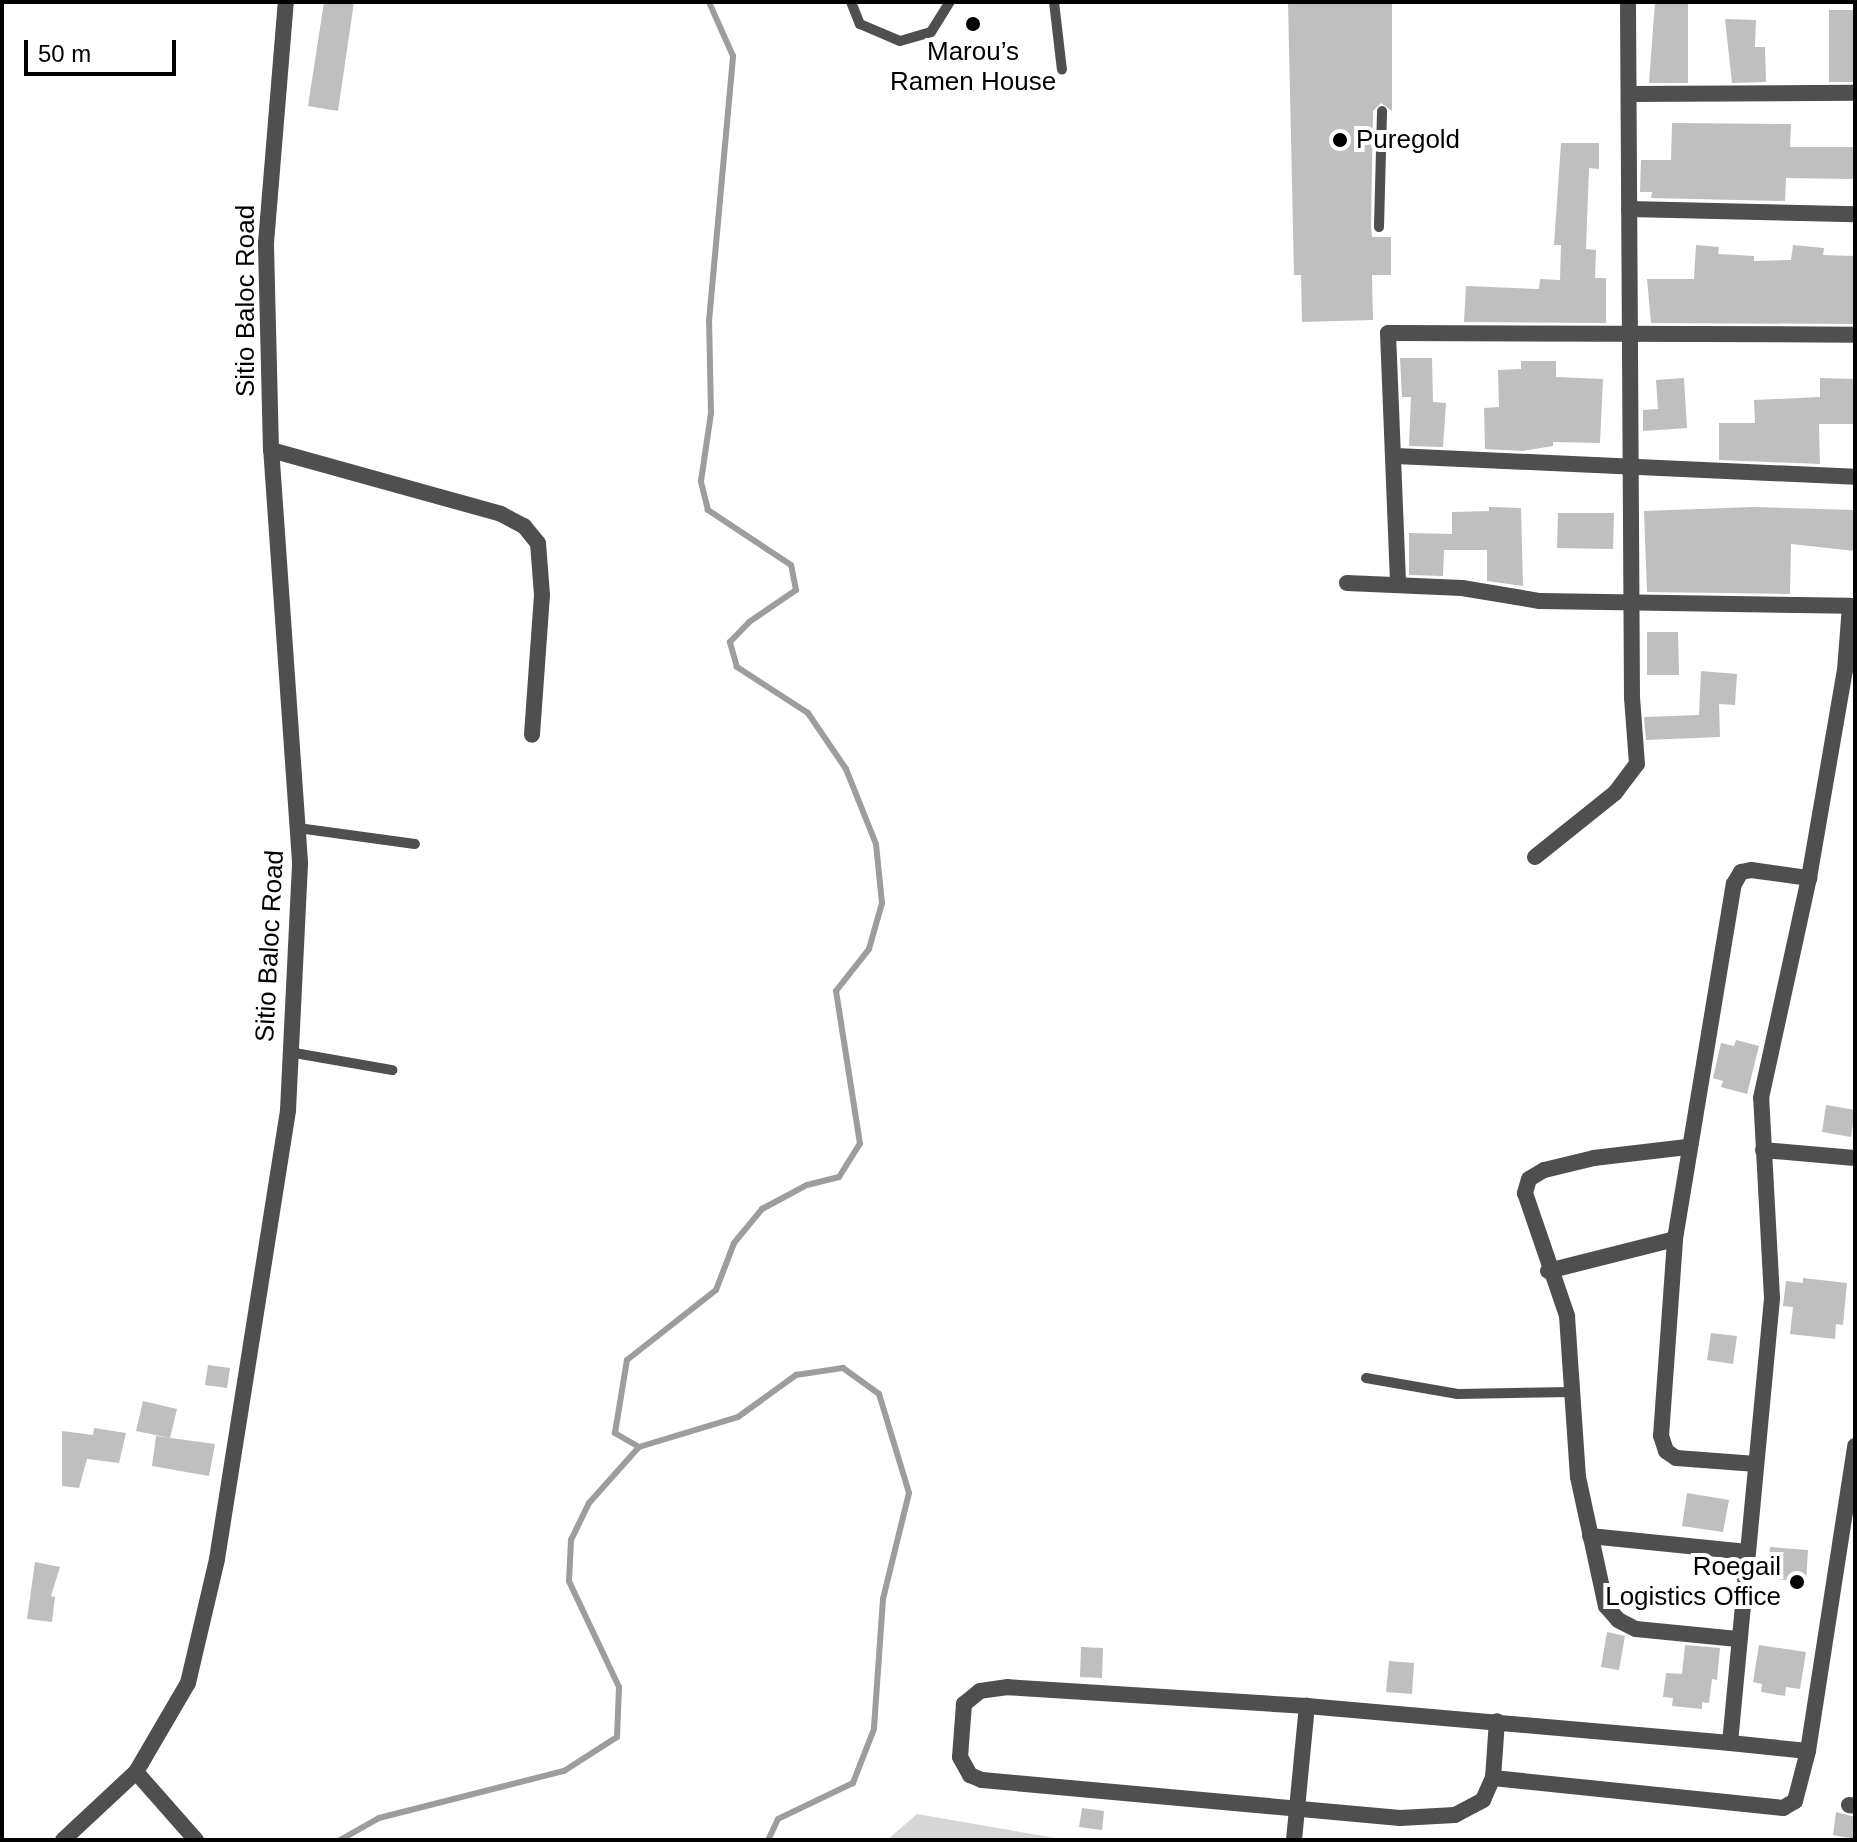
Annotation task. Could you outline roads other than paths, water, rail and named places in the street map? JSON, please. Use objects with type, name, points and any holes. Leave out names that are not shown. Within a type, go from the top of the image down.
[{"type":"street","name":"Sitio Baloc Road","points":[[63,1840],[136,1772],[188,1683],[205,1618],[269,1246],[288,1110],[289,1052],[299,930],[298,828],[271,450],[266,243],[286,2]]},
{"type":"street","points":[[1535,857],[1615,793],[1637,764],[1629,463],[1628,2]]},
{"type":"street","points":[[1629,94],[1855,93]]},
{"type":"street","points":[[1629,209],[1855,214]]},
{"type":"street","points":[[1398,582],[1396,456],[1388,333],[1855,335]]},
{"type":"street","points":[[271,450],[501,514],[524,526],[538,543],[542,595],[532,735]]},
{"type":"street","points":[[1396,456],[1629,463],[1855,477]]},
{"type":"street","points":[[1347,583],[1398,582],[1540,601],[1852,606],[1845,670],[1809,878],[1761,1098],[1772,1298],[1730,1743]]},
{"type":"street","points":[[1756,1464],[1676,1458],[1666,1451],[1661,1436],[1675,1239],[1687,1147],[1734,884],[1741,872],[1751,870],[1809,878]]},
{"type":"street","points":[[1687,1147],[1594,1158],[1529,1179],[1525,1193],[1548,1271],[1567,1316],[1578,1477],[1606,1606],[1618,1620],[1636,1629],[1738,1639]]},
{"type":"street","points":[[1763,1150],[1855,1158]]},
{"type":"street","points":[[1548,1271],[1675,1239]]},
{"type":"street","points":[[1493,1778],[1783,1808],[1795,1801],[1808,1751],[1855,1446]]},
{"type":"street","points":[[1590,1536],[1747,1552]]},
{"type":"street","points":[[1497,1721],[1493,1778],[1483,1800],[1455,1815],[1400,1818],[982,1780],[970,1775],[960,1757],[964,1704],[980,1691],[1008,1687],[1497,1721],[1808,1751]]},
{"type":"street","points":[[1294,1840],[1307,1706]]},
{"type":"street","points":[[136,1772],[196,1840]]},
{"type":"lane","points":[[851,2],[860,24],[900,41],[931,32],[950,2]]},
{"type":"lane","points":[[1054,2],[1062,70]]},
{"type":"lane","points":[[1379,227],[1382,111]]},
{"type":"lane","points":[[298,828],[415,844]]},
{"type":"lane","points":[[289,1052],[392,1070]]},
{"type":"lane","points":[[1366,1378],[1458,1394],[1572,1392]]},
{"type":"waterway","points":[[639,1447],[615,1433],[627,1360],[716,1290],[734,1243],[762,1209],[807,1185],[839,1177],[860,1144],[836,991],[869,949],[882,903],[876,844],[846,769],[808,713],[737,667],[730,642],[749,622],[796,590],[791,565],[708,510],[701,481],[711,413],[709,321],[733,56],[709,2]]},
{"type":"waterway","points":[[340,1840],[379,1818],[564,1771],[617,1737],[619,1687],[569,1581],[571,1540],[589,1503],[639,1447],[738,1417],[796,1375],[843,1368],[879,1394],[909,1493],[883,1599],[874,1729],[853,1783],[778,1819],[768,1840]]},
{"type":"place","name":"Marou’s Ramen House","points":[[973,24]]},
{"type":"place","name":"Puregold","points":[[1340,140]]},
{"type":"place","name":"Roegail Logistics Office","points":[[1797,1582]]}]
